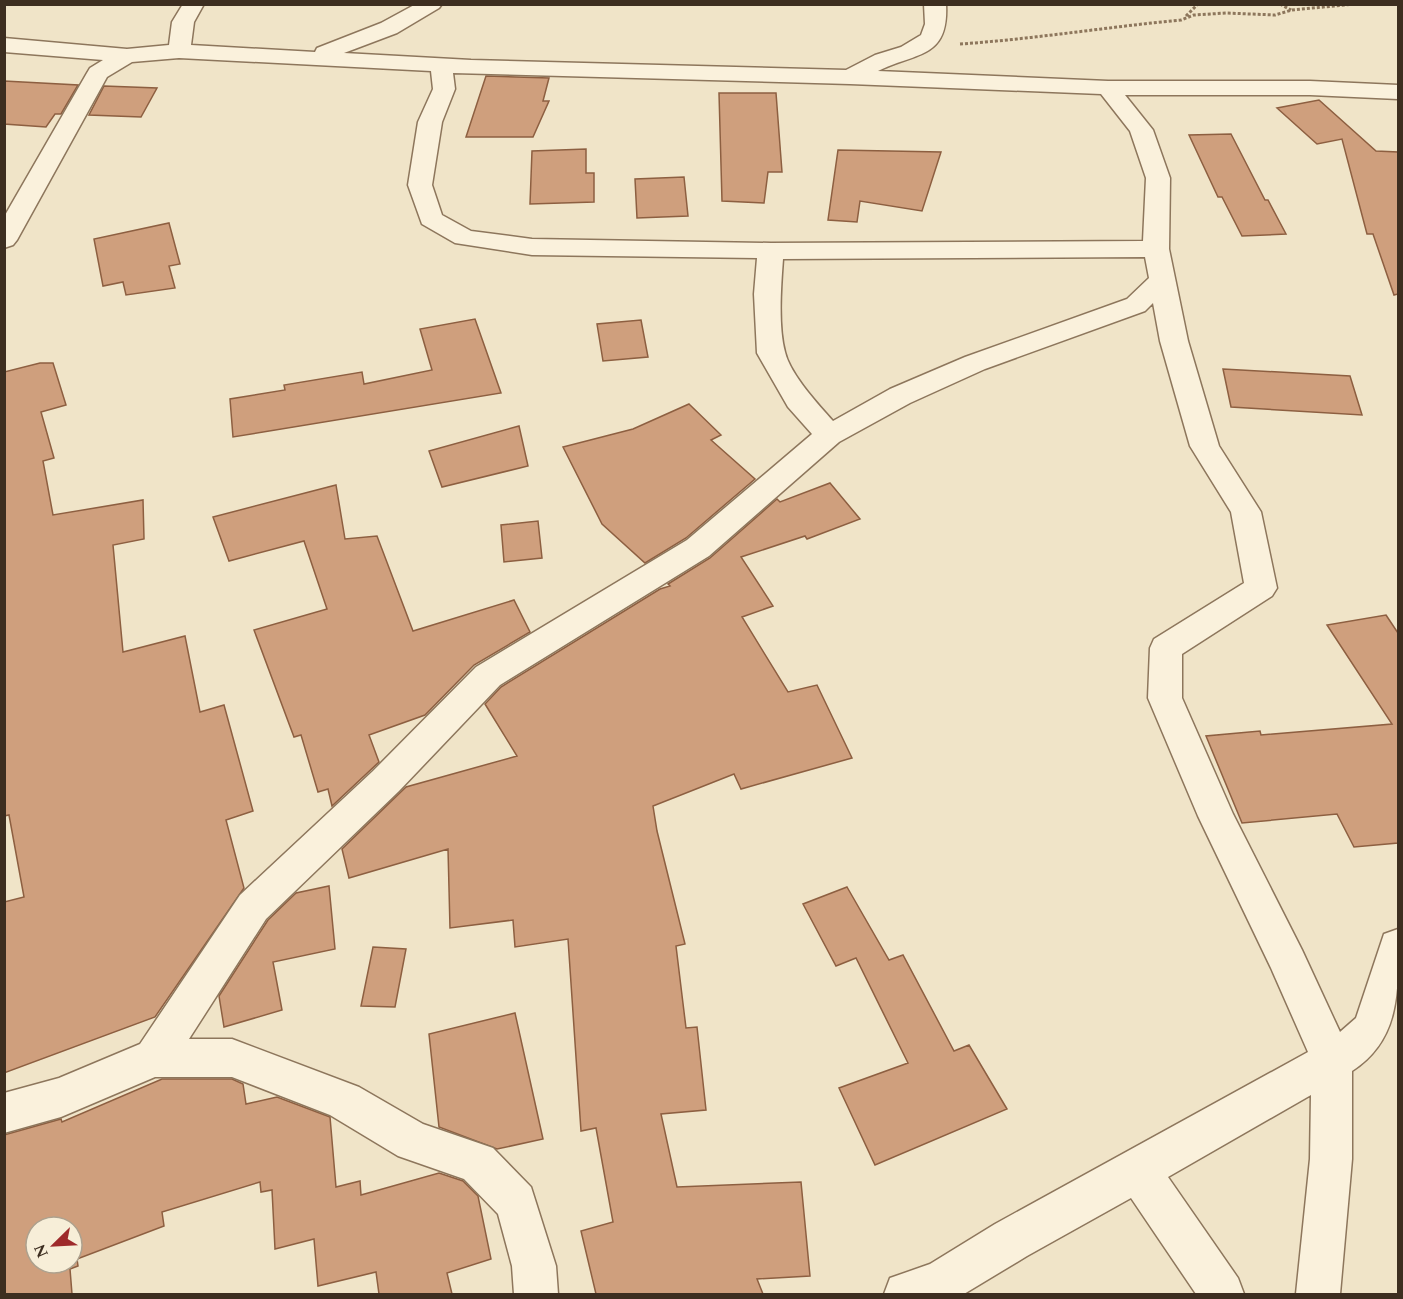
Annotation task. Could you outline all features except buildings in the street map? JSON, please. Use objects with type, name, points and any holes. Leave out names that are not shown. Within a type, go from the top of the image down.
[{"type":"street","points":[[179,51],[183,22],[194,4]]},
{"type":"street","points":[[312,57],[389,28],[432,4]]},
{"type":"street","points":[[850,77],[883,60],[909,52],[930,39],[936,24],[935,4]]},
{"type":"street","points":[[4,45],[127,56],[179,51],[441,65],[850,77],[1108,88],[1310,87],[1398,92]]},
{"type":"street","points":[[4,240],[98,73],[127,56]]},
{"type":"street","points":[[441,65],[444,89],[430,122],[420,185],[431,219],[464,238],[532,247],[771,251],[1159,265]]},
{"type":"street","points":[[1108,88],[1141,130],[1158,178],[1159,265],[1174,341],[1205,446],[1246,512],[1261,588],[1217,618],[1166,648],[1165,698],[1216,816],[1288,962],[1332,1060],[1331,1159],[1318,1294]]},
{"type":"street","points":[[771,251],[767,294],[771,353],[798,400],[829,435]]},
{"type":"street","points":[[154,1058],[253,907],[386,781],[488,676],[698,548],[829,435],[900,396],[975,363],[1136,305],[1159,265]]},
{"type":"street","points":[[906,1294],[940,1284],[1011,1240],[1347,1052],[1372,1029],[1398,946]]},
{"type":"street","points":[[4,1113],[61,1097],[154,1058],[232,1058],[344,1101],[413,1141],[478,1163],[516,1202],[534,1266],[536,1294]]},
{"type":"street","points":[[1138,1171],[1222,1294]]},
{"type":"path","points":[[1181,20],[1198,4]]},
{"type":"path","points":[[1280,4],[1292,10]]},
{"type":"path","points":[[909,52],[943,45],[1030,39],[1090,29],[1181,20],[1194,15],[1226,13],[1275,15],[1292,10],[1355,4]]}]
